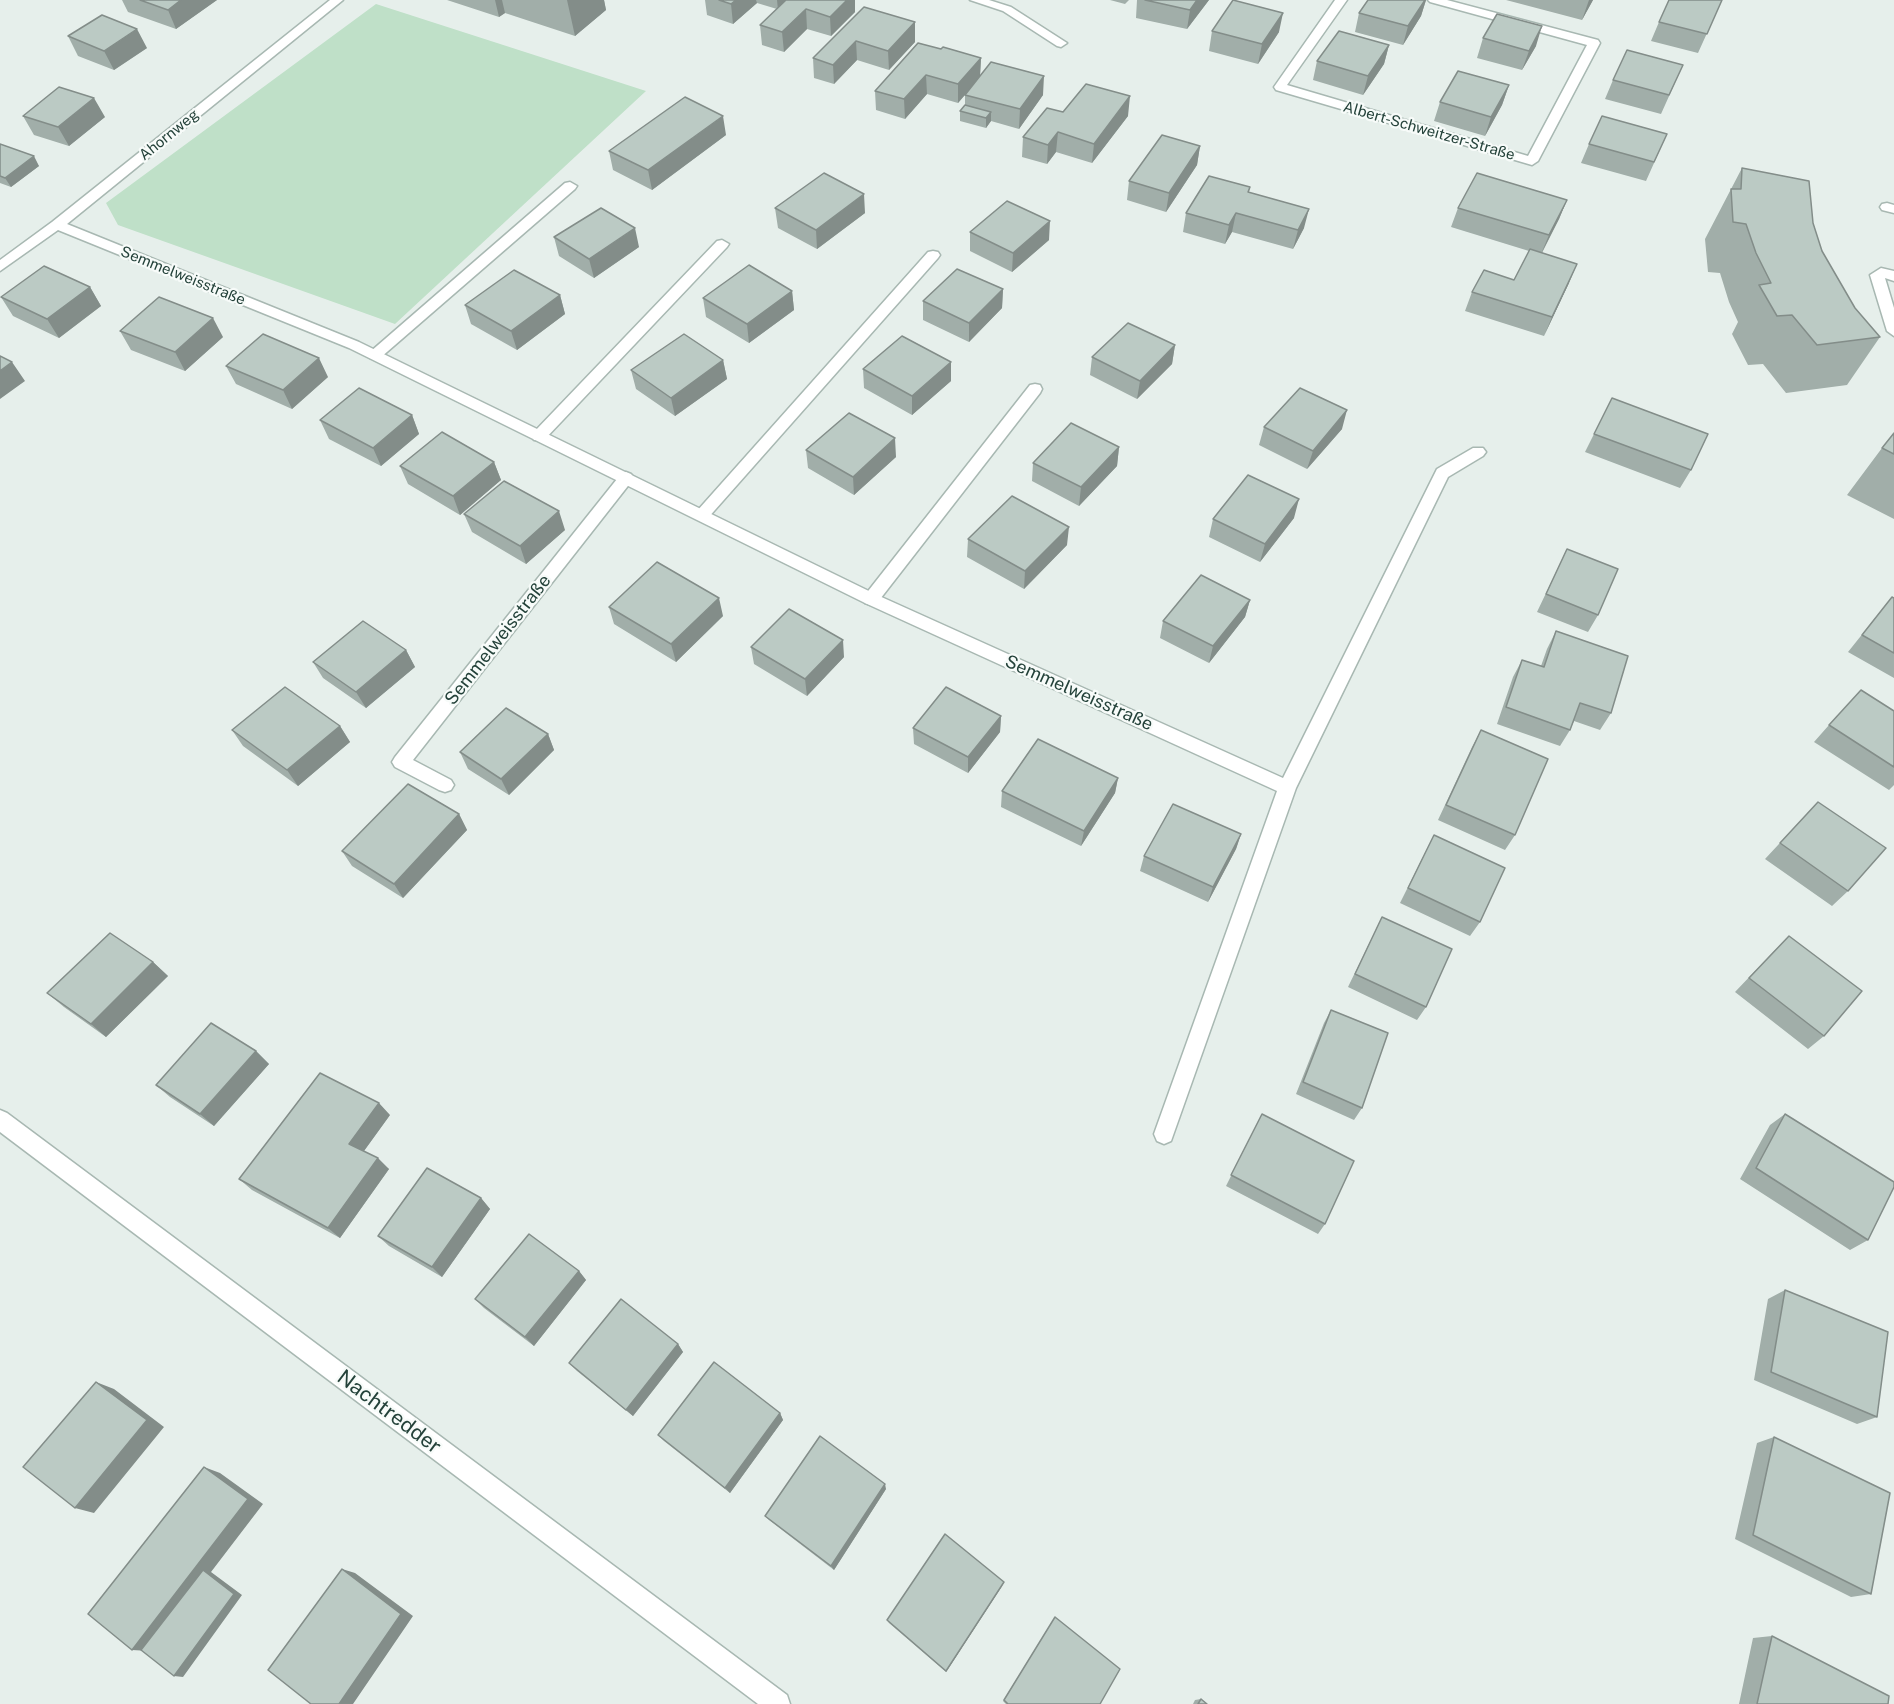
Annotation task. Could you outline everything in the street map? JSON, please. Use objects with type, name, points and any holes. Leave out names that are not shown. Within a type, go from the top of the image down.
[{"type":"street","name":"Ahornweg","points":[[0,267],[57,225],[337,0]]},
{"type":"street","points":[[976,0],[1007,9],[1061,43]]},
{"type":"street","name":"Albert-Schweitzer-Straße","points":[[1341,0],[1280,87],[1532,161],[1594,43],[1434,0]]},
{"type":"street","points":[[375,355],[570,186]]},
{"type":"street","name":"Semmelweisstraße","points":[[57,225],[375,355],[871,599],[1287,788]]},
{"type":"street","points":[[539,436],[722,244]]},
{"type":"street","points":[[702,515],[933,255]]},
{"type":"street","points":[[1894,276],[1881,272],[1877,275],[1894,331]]},
{"type":"street","points":[[871,599],[1035,389]]},
{"type":"street","points":[[1164,1134],[1287,788],[1442,473],[1478,452]]},
{"type":"street","name":"Semmelweisstraße","points":[[446,785],[401,762],[626,478]]},
{"type":"street","name":"Nachtredder","points":[[0,1120],[778,1704]]},
{"type":"green space","points":[[376,4],[646,91],[395,324],[118,225],[106,203]]},
{"type":"building","points":[[140,0],[181,0],[168,10]]},
{"type":"building","points":[[719,0],[736,0],[731,4]]},
{"type":"building","points":[[786,0],[847,0],[830,17],[806,9],[782,32],[760,25]]},
{"type":"building","points":[[1145,0],[1197,0],[1190,10]]},
{"type":"building","points":[[1233,0],[1283,13],[1262,44],[1212,31]]},
{"type":"building","points":[[1368,0],[1425,0],[1408,26],[1359,13]]},
{"type":"building","points":[[1669,0],[1722,0],[1707,34],[1659,22]]},
{"type":"building","points":[[864,7],[915,22],[888,51],[856,41],[833,65],[813,58]]},
{"type":"building","points":[[1497,14],[1542,26],[1529,51],[1483,38]]},
{"type":"building","points":[[102,15],[137,29],[104,51],[68,36]]},
{"type":"building","points":[[1339,31],[1389,45],[1368,76],[1317,61]]},
{"type":"building","points":[[918,43],[941,49],[943,47],[981,58],[958,84],[926,75],[904,99],[875,91]]},
{"type":"building","points":[[1627,50],[1683,65],[1669,95],[1613,80]]},
{"type":"building","points":[[991,62],[1044,76],[1020,109],[965,95]]},
{"type":"building","points":[[1458,71],[1509,85],[1491,117],[1440,102]]},
{"type":"building","points":[[1086,84],[1130,96],[1094,144],[1058,132],[1048,145],[1023,137],[1047,108],[1063,112]]},
{"type":"building","points":[[59,87],[94,98],[58,127],[23,116]]},
{"type":"building","points":[[685,97],[723,116],[648,170],[609,151]]},
{"type":"building","points":[[965,105],[991,112],[986,118],[960,111]]},
{"type":"building","points":[[1602,116],[1667,134],[1654,162],[1589,144]]},
{"type":"building","points":[[1162,135],[1200,146],[1169,193],[1129,181]]},
{"type":"building","points":[[0,144],[34,156],[5,178],[0,176]]},
{"type":"building","points":[[1742,168],[1809,181],[1813,223],[1822,251],[1855,308],[1880,337],[1817,345],[1792,315],[1777,316],[1759,285],[1771,283],[1756,253],[1746,224],[1733,222],[1731,189],[1741,189]]},
{"type":"building","points":[[824,173],[864,194],[816,230],[775,208]]},
{"type":"building","points":[[1477,173],[1567,200],[1549,235],[1458,208]]},
{"type":"building","points":[[1209,176],[1250,187],[1248,192],[1309,209],[1298,230],[1236,213],[1229,225],[1186,213]]},
{"type":"building","points":[[1007,201],[1050,221],[1013,253],[970,232]]},
{"type":"building","points":[[601,208],[635,228],[589,259],[554,237]]},
{"type":"building","points":[[1530,249],[1577,264],[1552,317],[1472,292],[1484,270],[1514,280]]},
{"type":"building","points":[[749,265],[792,291],[747,324],[703,298]]},
{"type":"building","points":[[44,266],[90,287],[47,319],[1,297]]},
{"type":"building","points":[[957,269],[1003,289],[969,323],[923,301]]},
{"type":"building","points":[[514,270],[560,295],[511,331],[465,305]]},
{"type":"building","points":[[159,297],[213,318],[175,352],[120,331]]},
{"type":"building","points":[[1128,323],[1175,345],[1140,381],[1092,357]]},
{"type":"building","points":[[263,334],[319,358],[283,390],[226,366]]},
{"type":"building","points":[[684,334],[723,360],[671,398],[631,370]]},
{"type":"building","points":[[902,336],[951,362],[912,396],[863,369]]},
{"type":"building","points":[[0,356],[12,362],[0,371]]},
{"type":"building","points":[[359,388],[412,415],[373,448],[320,420]]},
{"type":"building","points":[[1300,388],[1347,410],[1313,451],[1264,427]]},
{"type":"building","points":[[1612,398],[1708,434],[1691,470],[1594,434]]},
{"type":"building","points":[[849,413],[895,438],[853,477],[806,450]]},
{"type":"building","points":[[1071,423],[1119,447],[1081,487],[1033,463]]},
{"type":"building","points":[[442,432],[494,462],[453,496],[400,466]]},
{"type":"building","points":[[1894,433],[1894,454],[1882,448]]},
{"type":"building","points":[[1248,475],[1299,499],[1265,544],[1213,519]]},
{"type":"building","points":[[504,481],[559,511],[520,546],[464,514]]},
{"type":"building","points":[[1012,496],[1069,527],[1025,571],[968,539]]},
{"type":"building","points":[[1567,549],[1618,569],[1598,615],[1546,594]]},
{"type":"building","points":[[657,562],[719,598],[671,644],[609,607]]},
{"type":"building","points":[[1201,575],[1250,600],[1213,646],[1163,621]]},
{"type":"building","points":[[1892,597],[1894,598],[1894,653],[1862,635]]},
{"type":"building","points":[[789,609],[843,640],[805,679],[751,647]]},
{"type":"building","points":[[363,621],[406,650],[356,692],[313,662]]},
{"type":"building","points":[[1556,631],[1628,656],[1611,713],[1580,703],[1570,730],[1506,707],[1522,660],[1544,667]]},
{"type":"building","points":[[285,687],[340,726],[287,770],[232,730]]},
{"type":"building","points":[[946,687],[1001,716],[968,757],[913,728]]},
{"type":"building","points":[[1861,690],[1894,711],[1894,767],[1829,725]]},
{"type":"building","points":[[506,708],[548,734],[501,779],[460,752]]},
{"type":"building","points":[[1481,730],[1548,759],[1515,835],[1446,805]]},
{"type":"building","points":[[1038,739],[1118,778],[1084,831],[1002,791]]},
{"type":"building","points":[[408,784],[459,814],[394,884],[342,851]]},
{"type":"building","points":[[1818,802],[1886,848],[1848,891],[1780,843]]},
{"type":"building","points":[[1173,804],[1241,834],[1213,887],[1144,856]]},
{"type":"building","points":[[1434,835],[1505,868],[1480,922],[1408,888]]},
{"type":"building","points":[[1382,917],[1452,949],[1426,1007],[1355,974]]},
{"type":"building","points":[[110,933],[153,962],[91,1024],[47,993]]},
{"type":"building","points":[[1789,936],[1862,991],[1824,1036],[1749,978]]},
{"type":"building","points":[[1331,1010],[1388,1033],[1362,1108],[1303,1082]]},
{"type":"building","points":[[211,1023],[256,1051],[200,1114],[156,1085]]},
{"type":"building","points":[[320,1073],[379,1103],[349,1144],[378,1158],[328,1228],[239,1179]]},
{"type":"building","points":[[1262,1114],[1354,1161],[1325,1224],[1231,1175]]},
{"type":"building","points":[[1785,1114],[1894,1182],[1894,1187],[1868,1240],[1756,1168]]},
{"type":"building","points":[[427,1168],[481,1198],[432,1267],[378,1236]]},
{"type":"building","points":[[529,1234],[579,1271],[525,1337],[475,1299]]},
{"type":"building","points":[[1785,1290],[1888,1332],[1877,1417],[1771,1372]]},
{"type":"building","points":[[621,1299],[678,1344],[626,1410],[569,1363]]},
{"type":"building","points":[[714,1362],[780,1413],[725,1488],[658,1435]]},
{"type":"building","points":[[96,1382],[147,1420],[75,1508],[23,1467]]},
{"type":"building","points":[[820,1436],[885,1484],[831,1566],[765,1516]]},
{"type":"building","points":[[1774,1437],[1890,1493],[1871,1594],[1753,1535]]},
{"type":"building","points":[[204,1467],[248,1499],[132,1650],[88,1614]]},
{"type":"building","points":[[945,1534],[1004,1582],[946,1671],[887,1620]]},
{"type":"building","points":[[342,1569],[401,1614],[339,1704],[311,1704],[268,1670]]},
{"type":"building","points":[[203,1570],[234,1594],[174,1676],[141,1650]]},
{"type":"building","points":[[1055,1617],[1120,1669],[1100,1704],[1008,1704],[1004,1700]]},
{"type":"building","points":[[1772,1636],[1889,1696],[1888,1704],[1757,1704]]}]
